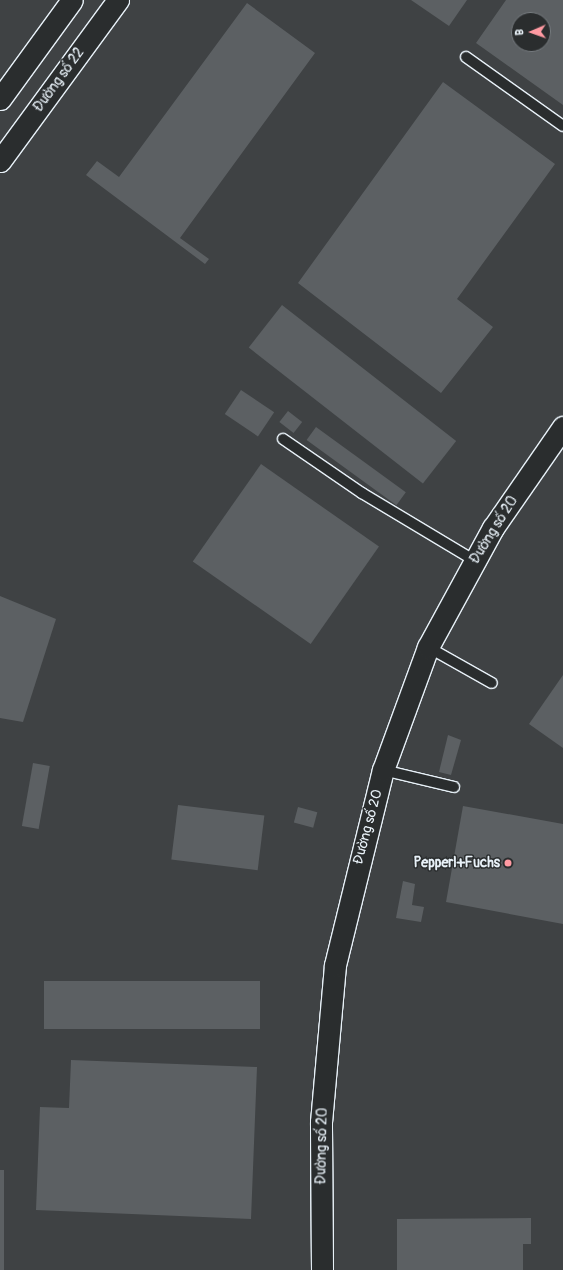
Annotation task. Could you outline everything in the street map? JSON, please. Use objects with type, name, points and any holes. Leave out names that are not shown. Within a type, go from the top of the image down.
[{"type":"street","points":[[0,100],[72,0]]},
{"type":"street","name":"Đường số 22","points":[[0,160],[118,0]]},
{"type":"street","name":"Đường số 20","points":[[322,1270],[321,1122],[334,965],[383,770],[428,647],[493,528],[563,427]]},
{"type":"lane","points":[[466,57],[563,126]]},
{"type":"lane","points":[[283,439],[362,493],[475,561]]},
{"type":"lane","points":[[428,647],[492,683]]},
{"type":"lane","points":[[383,770],[454,787]]},
{"type":"shaded area","points":[[0,0],[563,0],[563,1270],[0,1270]]},
{"type":"building","points":[[411,0],[467,0],[449,26]]},
{"type":"building","points":[[506,0],[563,0],[563,105],[476,43]]},
{"type":"building","points":[[247,3],[315,53],[180,238],[209,259],[205,264],[86,175],[97,161],[119,177]]},
{"type":"building","points":[[443,82],[555,164],[457,299],[493,327],[441,393],[298,283]]},
{"type":"building","points":[[282,305],[456,441],[423,484],[249,348]]},
{"type":"building","points":[[241,390],[274,412],[258,436],[225,414]]},
{"type":"building","points":[[288,411],[302,422],[294,433],[279,422]]},
{"type":"building","points":[[316,427],[406,492],[396,505],[307,440]]},
{"type":"building","points":[[261,464],[379,547],[311,644],[193,561]]},
{"type":"building","points":[[0,596],[56,619],[23,722],[0,718]]},
{"type":"building","points":[[563,675],[563,748],[529,724]]},
{"type":"building","points":[[448,735],[461,740],[451,775],[439,772]]},
{"type":"building","points":[[33,763],[50,766],[39,829],[22,826]]},
{"type":"building","points":[[178,805],[264,816],[258,870],[171,860]]},
{"type":"building","name":"Pepperl+Fuchs","points":[[463,806],[563,824],[563,924],[446,902]]},
{"type":"building","points":[[298,807],[317,812],[313,828],[294,822]]},
{"type":"building","points":[[403,881],[415,884],[412,905],[424,907],[421,922],[396,918]]},
{"type":"building","points":[[44,981],[260,981],[260,1029],[44,1029]]},
{"type":"building","points":[[71,1060],[257,1067],[251,1219],[36,1210],[40,1107],[69,1108]]},
{"type":"building","points":[[0,1170],[4,1170],[4,1270],[0,1270]]},
{"type":"building","points":[[531,1218],[531,1244],[523,1244],[523,1270],[397,1270],[397,1219]]},
{"type":"place","name":"Pepperl+Fuchs","points":[[508,863]]}]
